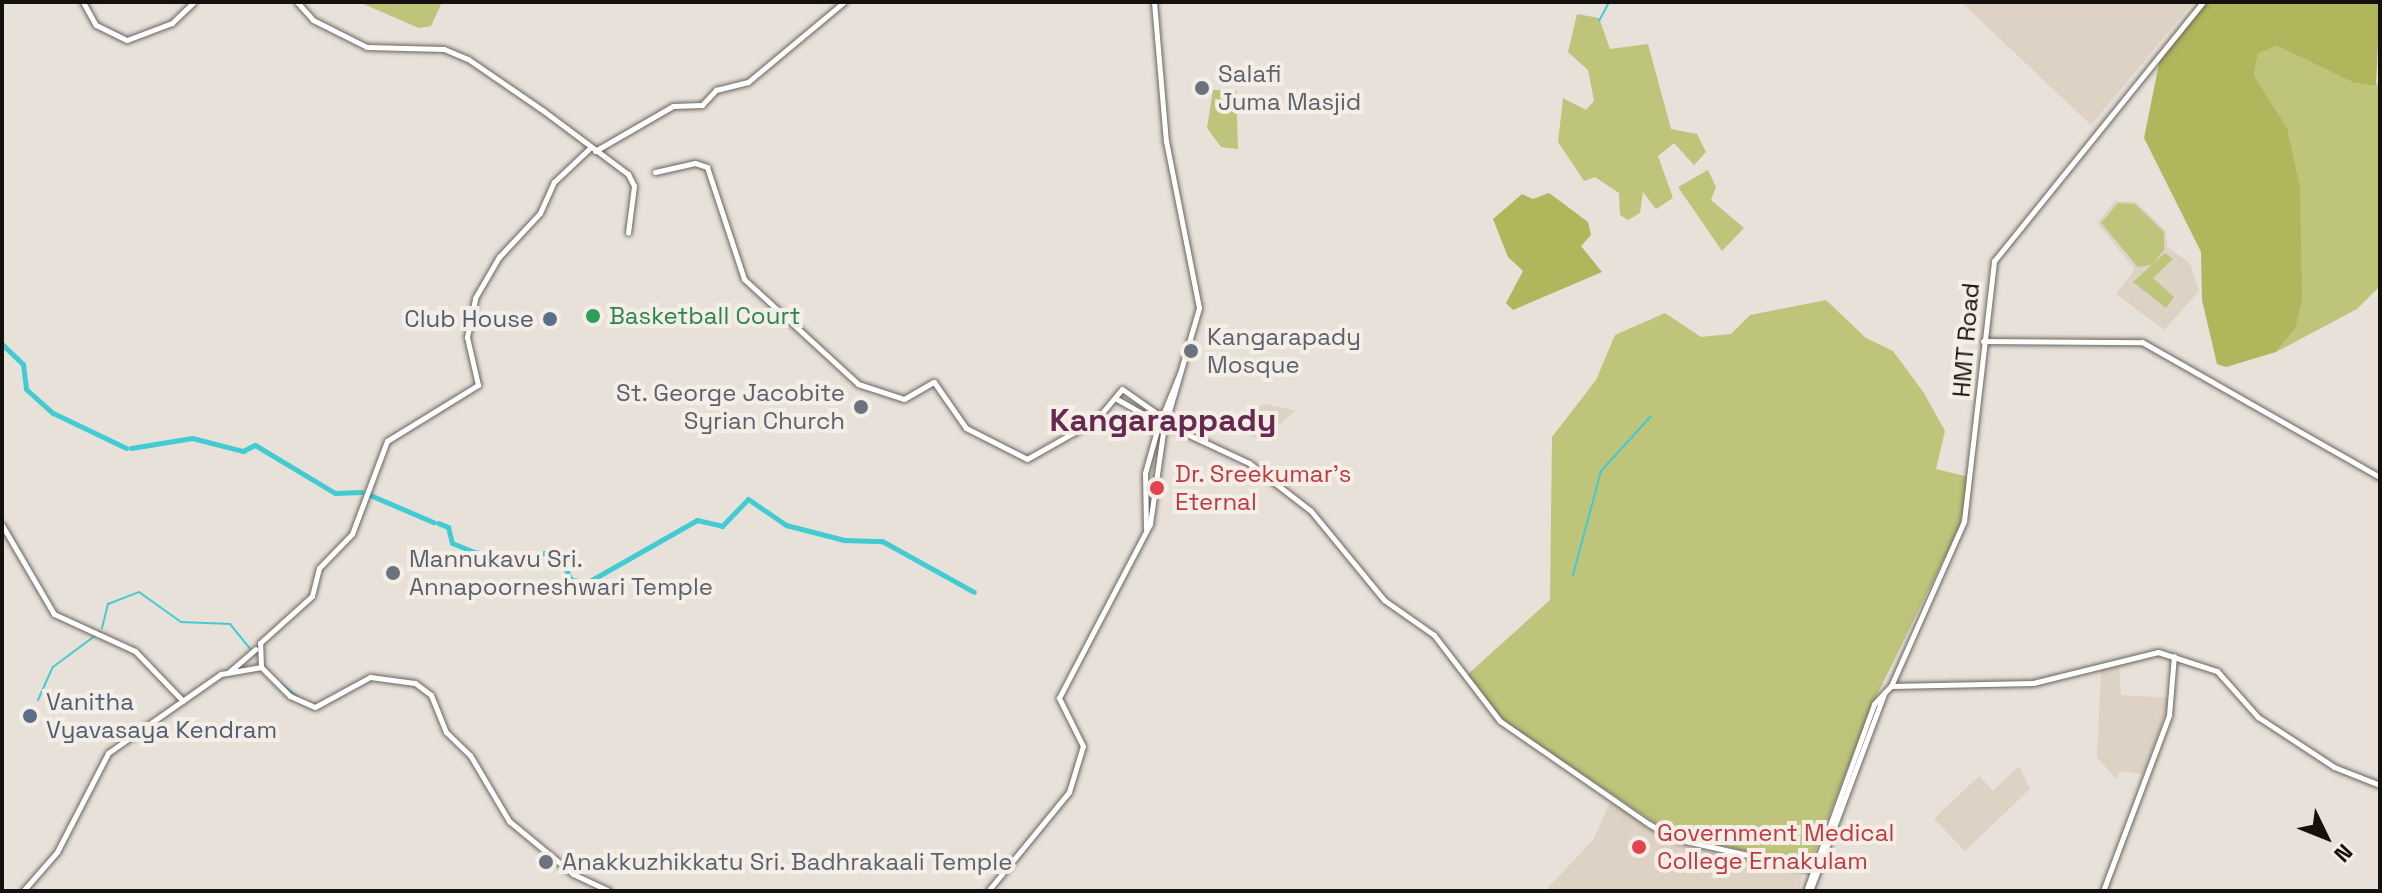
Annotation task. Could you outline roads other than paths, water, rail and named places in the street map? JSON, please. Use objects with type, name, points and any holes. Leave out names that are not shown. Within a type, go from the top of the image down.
[{"type":"street","points":[[83,2],[96,25],[127,40],[172,23],[194,2]]},
{"type":"street","points":[[297,2],[313,20],[367,47],[444,49],[468,59],[620,167],[634,186],[628,233]]},
{"type":"street","points":[[23,891],[57,852],[108,753],[229,672],[312,596],[319,568],[352,534],[387,441],[478,385],[467,337],[475,298],[499,257],[540,213],[554,182],[593,149],[673,106],[702,105],[716,90],[748,82],[844,2]]},
{"type":"street","points":[[988,891],[1069,792],[1083,746],[1059,698],[1146,530],[1145,473],[1180,373],[1198,296],[1166,141],[1154,2]]},
{"type":"street","name":"HMT Road","points":[[1808,891],[1813,870],[1888,688],[1966,515],[1989,279],[2008,238],[2203,2]]},
{"type":"street","points":[[655,172],[695,163],[707,167],[744,279],[858,384],[904,399],[934,382],[966,428],[1027,459],[1096,420],[1114,398],[1128,388],[1165,422],[1249,463],[1311,511],[1384,600],[1434,635],[1500,721],[1672,838],[1813,870]]},
{"type":"street","points":[[1983,341],[2142,342],[2380,477]]},
{"type":"street","points":[[2,525],[54,614],[135,651],[183,701]]},
{"type":"street","points":[[255,649],[261,667],[290,696],[315,707],[370,677],[415,683],[509,821],[573,874],[609,891]]},
{"type":"street","points":[[1888,688],[2033,683],[2144,651],[2174,655],[2226,677],[2258,717],[2334,767],[2380,785]]},
{"type":"street","points":[[2103,891],[2169,715],[2174,655]]},
{"type":"street","points":[[229,672],[261,667]]},
{"type":"waterway","points":[[1599,21],[1609,2]]},
{"type":"waterway","points":[[2,344],[23,364],[26,389],[53,413],[126,448]]},
{"type":"waterway","points":[[1573,575],[1601,471],[1651,416]]},
{"type":"waterway","points":[[131,448],[192,438],[243,451],[255,445],[335,493],[361,492]]},
{"type":"waterway","points":[[370,495],[433,522]]},
{"type":"waterway","points":[[438,523],[448,527],[452,543],[474,552],[520,559],[557,550],[571,580],[588,582],[697,520],[722,526],[748,499],[786,525],[844,540],[882,541],[974,592]]},
{"type":"waterway","points":[[102,628],[108,604],[139,592],[181,622],[230,624],[250,649]]},
{"type":"waterway","points":[[38,700],[53,667],[100,632]]},
{"type":"waterway","points":[[281,684],[298,697]]},
{"type":"place","name":"Salafi Juma Masjid","points":[[1202,88]]},
{"type":"place","name":"Basketball Court","points":[[593,316]]},
{"type":"place","name":"Club House","points":[[550,319]]},
{"type":"place","name":"Kangarapady Mosque","points":[[1191,351]]},
{"type":"place","name":"St. George Jacobite Syrian Church","points":[[861,407]]},
{"type":"place","name":"Dr. Sreekumar's Eternal","points":[[1157,488]]},
{"type":"place","name":"Mannukavu Sri. Annapoorneshwari Temple","points":[[393,573]]},
{"type":"place","name":"Vanitha Vyavasaya Kendram","points":[[30,716]]},
{"type":"place","name":"Government Medical College Ernakulam","points":[[1639,847]]},
{"type":"place","name":"Anakkuzhikkatu Sri. Badhrakaali Temple","points":[[546,862]]},
{"type":"district","name":"Kangarappady","points":[[1163,420]]}]
